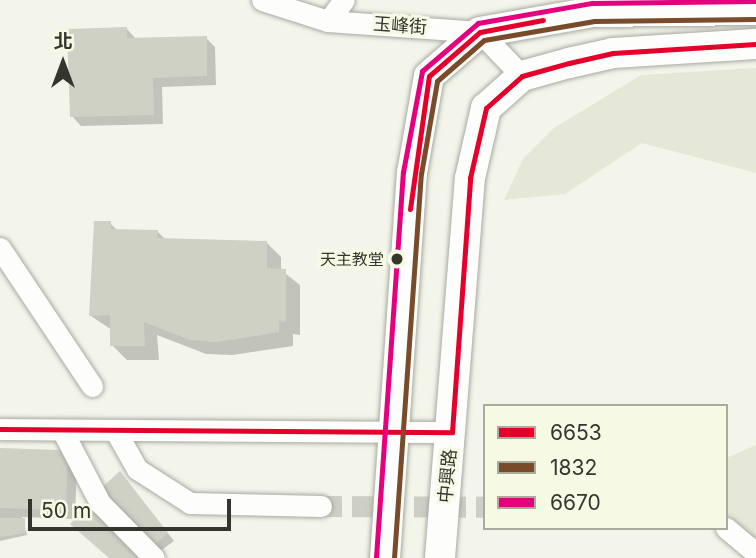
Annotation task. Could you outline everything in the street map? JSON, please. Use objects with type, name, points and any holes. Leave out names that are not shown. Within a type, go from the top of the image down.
[{"type":"street","name":"玉峰街","points":[[262,0],[328,21],[480,32]]},
{"type":"street","points":[[328,21],[344,0]]},
{"type":"street","points":[[385,558],[419,121],[429,76],[480,32],[593,12],[756,10]]},
{"type":"street","points":[[480,32],[522,76],[613,53],[756,44]]},
{"type":"street","name":"中興路","points":[[440,558],[470,178],[486,108],[522,76]]},
{"type":"street","points":[[0,248],[92,386]]},
{"type":"street","points":[[0,429],[395,429],[452,432]]},
{"type":"street","points":[[62,430],[100,503],[154,558]]},
{"type":"street","points":[[115,430],[137,469],[190,503],[321,506]]},
{"type":"street","points":[[728,530],[756,553]]},
{"type":"green space","points":[[756,68],[756,173],[642,143],[565,194],[504,200],[523,159],[554,128],[641,75]]},
{"type":"green space","points":[[756,445],[756,558],[728,530],[728,457]]},
{"type":"building","points":[[127,27],[127,38],[207,36],[207,76],[153,78],[154,115],[70,117],[67,29]]},
{"type":"building","points":[[94,221],[111,221],[111,229],[158,230],[157,238],[267,241],[267,268],[286,269],[286,322],[279,321],[279,332],[217,342],[190,340],[144,322],[145,346],[110,346],[110,315],[89,316]]},
{"type":"building","points":[[0,448],[68,450],[66,510],[0,508]]},
{"type":"building","points":[[120,471],[168,533],[151,547],[100,489]]},
{"type":"building","points":[[89,503],[141,558],[109,558],[70,524]]},
{"type":"building","points":[[0,518],[25,518],[25,533],[0,537]]},
{"type":"tunnel","points":[[321,506],[483,507]]},
{"type":"transit line","name":"6670","points":[[376,557],[403,172],[422,71],[478,23],[592,3],[756,1]]},
{"type":"transit line","name":"1832","points":[[394,558],[421,174],[437,81],[484,40],[594,21],[756,19]]},
{"type":"transit line","name":"6653","points":[[410,209],[429,76],[480,32],[543,20]]},
{"type":"transit line","name":"6653","points":[[0,429],[452,432],[470,178],[486,108],[522,76],[569,63],[613,53],[756,44]]},
{"type":"place","name":"天主教堂","points":[[397,259]]}]
